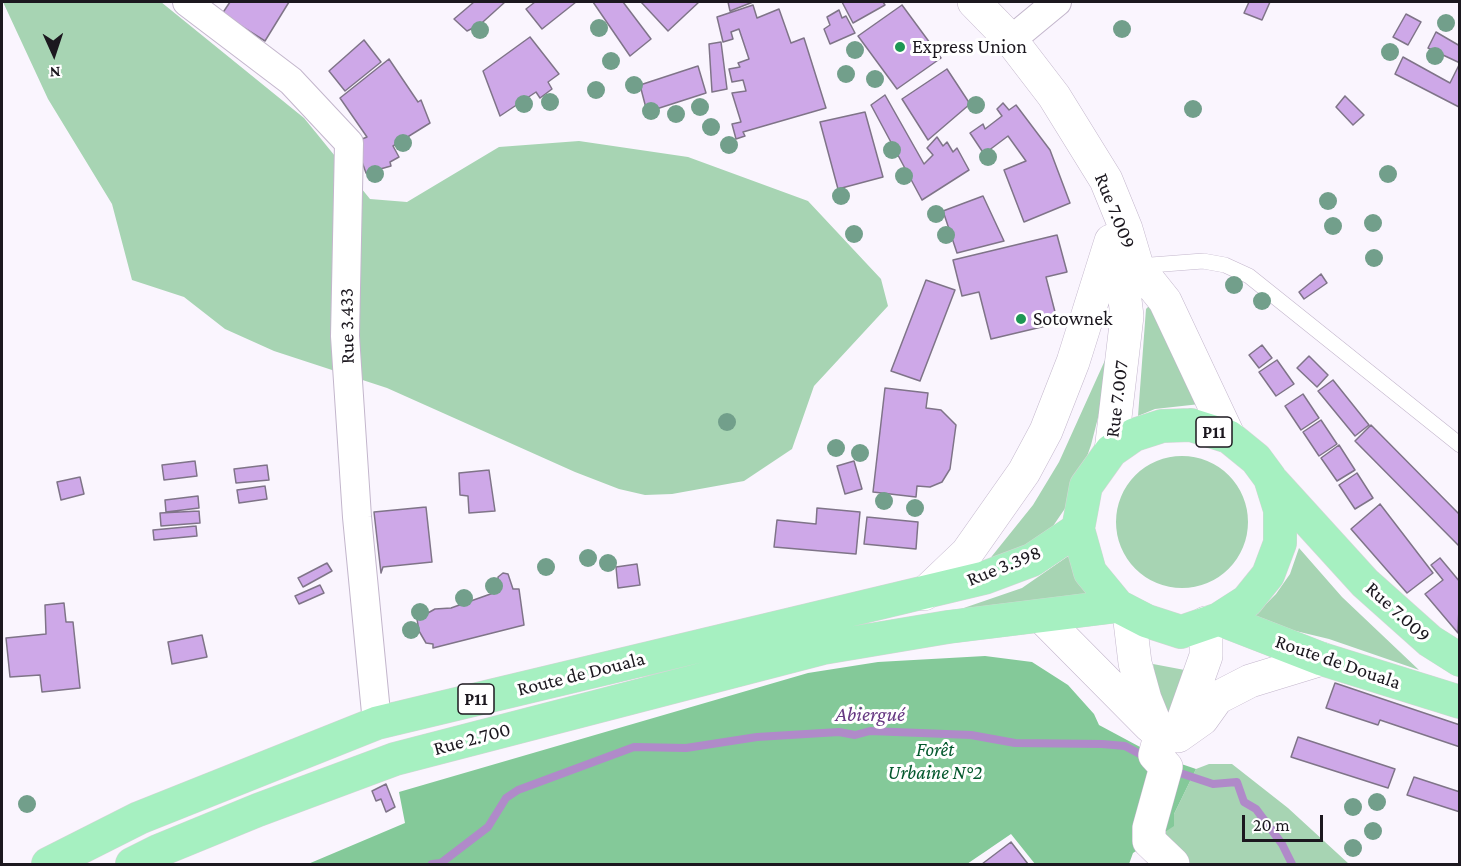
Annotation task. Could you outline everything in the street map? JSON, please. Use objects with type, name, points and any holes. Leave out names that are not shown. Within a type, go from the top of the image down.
[{"type":"main road","name":"Rue 7.009","points":[[950,2],[1039,107],[1076,159],[1111,241]]},
{"type":"main road","name":"Rue 7.009","points":[[975,2],[1011,40],[1054,96],[1106,180],[1126,229],[1137,266],[1165,300],[1229,437]]},
{"type":"main road","name":"Rue 7.007","points":[[1111,241],[1122,276],[1127,316],[1111,452]]},
{"type":"main road","points":[[924,594],[967,553],[1024,472],[1046,430],[1073,363],[1111,241]]},
{"type":"main road","name":"P11","points":[[1191,425],[1229,437],[1256,459],[1270,478],[1280,510],[1280,543],[1268,575],[1247,601],[1212,621],[1181,632],[1124,609],[1090,572],[1078,529],[1086,486],[1111,452],[1134,435],[1162,426],[1191,425]]},
{"type":"main road","name":"Rue 7.009","points":[[1270,478],[1365,583],[1430,641],[1460,660]]},
{"type":"main road","name":"Rue 3.398","points":[[924,594],[984,578],[1032,560],[1078,529]]},
{"type":"main road","name":"Route de Douala","points":[[48,864],[140,818],[377,723],[924,594]]},
{"type":"main road","points":[[1124,609],[1145,699],[1165,747]]},
{"type":"main road","name":"P11","points":[[1042,617],[1124,609]]},
{"type":"main road","points":[[1042,617],[1165,747]]},
{"type":"main road","name":"Rue 2.700","points":[[132,864],[258,810],[395,759],[823,648],[948,627],[1042,617]]},
{"type":"main road","name":"Route de Douala","points":[[1212,621],[1322,659],[1460,702]]},
{"type":"main road","points":[[1173,864],[1147,844],[1165,747],[1206,656],[1212,621]]},
{"type":"main road","points":[[1165,747],[1202,719],[1217,698],[1250,681],[1322,659]]},
{"type":"street","name":"Rue 3.433","points":[[188,2],[291,81],[349,143],[345,336],[357,517],[377,723]]},
{"type":"street","points":[[1011,40],[1058,2]]},
{"type":"lane","points":[[1137,266],[1203,261],[1225,265],[1249,276],[1460,445]]},
{"type":"green space","points":[[3,2],[161,2],[304,118],[370,199],[407,202],[499,147],[579,141],[688,157],[808,201],[881,279],[888,306],[814,386],[792,449],[744,481],[672,494],[645,495],[619,489],[575,472],[387,388],[274,351],[225,329],[184,297],[132,280],[112,204],[48,99]]},
{"type":"green space","points":[[1150,305],[1200,404],[1155,409],[1138,416],[1146,309]]},
{"type":"green space","points":[[1106,358],[1101,406],[1091,445],[1076,488],[1066,507],[1051,529],[1024,552],[984,566],[1033,505],[1059,462]]},
{"type":"green space","points":[[1182,456],[1207,461],[1229,475],[1243,497],[1248,522],[1243,547],[1229,569],[1207,583],[1182,588],[1157,583],[1135,569],[1121,547],[1116,522],[1121,497],[1135,475],[1157,461]]},
{"type":"green space","points":[[1299,548],[1342,597],[1419,670],[1329,639],[1250,620],[1276,594],[1290,574]]},
{"type":"green space","points":[[1077,550],[1099,605],[955,611],[1022,588]]},
{"type":"green space","name":"Forêt Urbaine N°2","points":[[985,656],[1032,662],[1068,685],[1094,714],[1099,725],[1155,755],[1196,769],[1174,814],[1174,826],[1133,853],[1129,864],[1035,864],[1011,834],[967,864],[308,864],[405,823],[399,792],[808,673],[878,662]]},
{"type":"green space","points":[[1153,664],[1190,671],[1165,726]]},
{"type":"green space","points":[[1209,764],[1232,764],[1288,808],[1349,864],[1173,864],[1149,841],[1174,814],[1196,769]]},
{"type":"building","points":[[230,2],[289,2],[265,41],[222,14]]},
{"type":"building","points":[[474,2],[505,2],[474,30],[473,28],[467,31],[454,19]]},
{"type":"building","points":[[535,2],[576,2],[542,29],[526,9]]},
{"type":"building","points":[[593,2],[623,2],[651,39],[630,56]]},
{"type":"building","points":[[641,2],[699,2],[668,31]]},
{"type":"building","points":[[728,2],[753,2],[730,11]]},
{"type":"building","points":[[842,2],[883,2],[885,5],[853,23]]},
{"type":"building","points":[[1249,2],[1270,2],[1262,20],[1244,13]]},
{"type":"building","points":[[753,5],[757,18],[779,9],[791,43],[804,38],[826,108],[743,132],[745,136],[736,139],[732,124],[741,122],[732,93],[746,91],[743,80],[732,82],[729,69],[740,67],[738,63],[749,59],[739,29],[731,32],[733,39],[723,42],[717,17]]},
{"type":"building","name":"Express Union","points":[[902,5],[941,58],[897,89],[858,36]]},
{"type":"building","points":[[839,10],[842,18],[846,16],[855,33],[830,44],[824,29],[830,25],[827,17]]},
{"type":"building","points":[[1406,14],[1421,22],[1408,45],[1393,37]]},
{"type":"building","points":[[1436,32],[1460,46],[1460,63],[1428,48]]},
{"type":"building","points":[[530,37],[559,74],[548,82],[552,89],[540,98],[536,92],[500,116],[483,71]]},
{"type":"building","points":[[364,40],[381,62],[345,91],[329,71]]},
{"type":"building","points":[[721,42],[727,89],[712,92],[709,44]]},
{"type":"building","points":[[1403,57],[1450,83],[1460,63],[1459,107],[1395,74]]},
{"type":"building","points":[[389,59],[418,102],[421,100],[430,123],[393,146],[399,157],[390,162],[391,166],[366,173],[355,142],[367,137],[340,98]]},
{"type":"building","points":[[698,66],[706,93],[647,112],[640,85]]},
{"type":"building","points":[[947,69],[970,104],[928,140],[902,99]]},
{"type":"building","points":[[885,95],[924,164],[933,155],[927,148],[937,137],[943,146],[947,142],[953,152],[957,148],[969,170],[922,200],[871,105]]},
{"type":"building","points":[[1345,96],[1364,115],[1353,125],[1336,107]]},
{"type":"building","points":[[1003,103],[1009,110],[1016,105],[1050,150],[1070,203],[1024,222],[1004,170],[1026,161],[1008,136],[984,154],[970,133],[983,124],[985,129],[1002,116],[997,109]]},
{"type":"building","points":[[865,112],[883,177],[838,189],[820,122]]},
{"type":"building","points":[[983,196],[1004,241],[957,253],[943,211]]},
{"type":"building","points":[[1057,235],[1067,272],[1046,277],[1055,312],[1050,325],[991,339],[979,292],[962,296],[953,260]]},
{"type":"building","points":[[1321,274],[1327,283],[1304,299],[1299,292]]},
{"type":"building","points":[[926,280],[955,290],[920,381],[891,371]]},
{"type":"building","points":[[1262,345],[1272,358],[1259,368],[1249,355]]},
{"type":"building","points":[[1309,356],[1328,375],[1317,387],[1297,368]]},
{"type":"building","points":[[1277,360],[1294,384],[1276,396],[1259,372]]},
{"type":"building","points":[[1333,380],[1369,425],[1355,436],[1318,391]]},
{"type":"building","points":[[885,388],[928,393],[926,408],[941,410],[956,425],[950,469],[942,482],[930,487],[917,486],[916,497],[873,492]]},
{"type":"building","points":[[1303,394],[1319,418],[1301,430],[1285,406]]},
{"type":"building","points":[[1321,420],[1337,444],[1319,456],[1303,432]]},
{"type":"building","points":[[1371,425],[1460,515],[1460,547],[1355,441]]},
{"type":"building","points":[[1339,445],[1355,470],[1337,481],[1321,458]]},
{"type":"building","points":[[195,461],[197,476],[164,480],[162,465]]},
{"type":"building","points":[[854,461],[862,489],[845,494],[837,466]]},
{"type":"building","points":[[267,465],[269,480],[236,483],[234,469]]},
{"type":"building","points":[[489,470],[495,511],[469,513],[468,496],[460,495],[459,473]]},
{"type":"building","points":[[1357,473],[1373,498],[1355,509],[1339,485]]},
{"type":"building","points":[[80,477],[84,494],[61,500],[57,482]]},
{"type":"building","points":[[265,486],[267,499],[239,503],[237,490]]},
{"type":"building","points":[[198,496],[199,508],[166,512],[165,500]]},
{"type":"building","points":[[1380,504],[1433,573],[1407,593],[1351,529]]},
{"type":"building","points":[[426,507],[432,562],[383,567],[381,573],[374,512]]},
{"type":"building","points":[[817,508],[860,512],[856,554],[774,547],[777,520],[816,524]]},
{"type":"building","points":[[199,511],[200,523],[161,526],[160,513]]},
{"type":"building","points":[[867,517],[918,522],[916,549],[864,544]]},
{"type":"building","points":[[196,526],[197,536],[154,540],[153,530]]},
{"type":"building","points":[[1440,558],[1460,582],[1458,633],[1425,594],[1443,580],[1431,565]]},
{"type":"building","points":[[327,563],[332,571],[303,587],[298,578]]},
{"type":"building","points":[[637,564],[640,585],[618,588],[616,567]]},
{"type":"building","points":[[503,573],[508,574],[513,589],[519,589],[524,625],[433,648],[433,644],[426,643],[419,631],[417,619],[435,609],[451,608],[499,591],[498,577]]},
{"type":"building","points":[[320,585],[324,593],[299,604],[295,596]]},
{"type":"building","points":[[64,603],[66,622],[73,622],[80,688],[42,692],[40,675],[10,677],[6,638],[46,634],[45,605]]},
{"type":"building","points":[[202,635],[207,657],[172,664],[168,642]]},
{"type":"building","points":[[1335,683],[1460,725],[1460,747],[1380,720],[1378,725],[1326,708]]},
{"type":"building","points":[[1298,737],[1395,769],[1388,788],[1291,757]]},
{"type":"building","points":[[1414,777],[1460,792],[1460,812],[1407,795]]},
{"type":"building","points":[[386,784],[395,807],[386,812],[381,799],[376,801],[372,791]]},
{"type":"building","points":[[1011,842],[1028,864],[982,864]]},
{"type":"waterway","name":"Abiergué","points":[[432,864],[441,863],[488,827],[506,798],[518,790],[634,747],[686,748],[757,737],[839,732],[855,735],[870,731],[971,735],[1015,743],[1125,746],[1149,759]]},
{"type":"waterway","name":"Abiergué","points":[[1171,770],[1213,784],[1237,782],[1244,802],[1256,809],[1282,844],[1292,864]]},
{"type":"place","name":"Express Union","points":[[900,47]]},
{"type":"place","name":"Sotownek","points":[[1021,319]]}]
